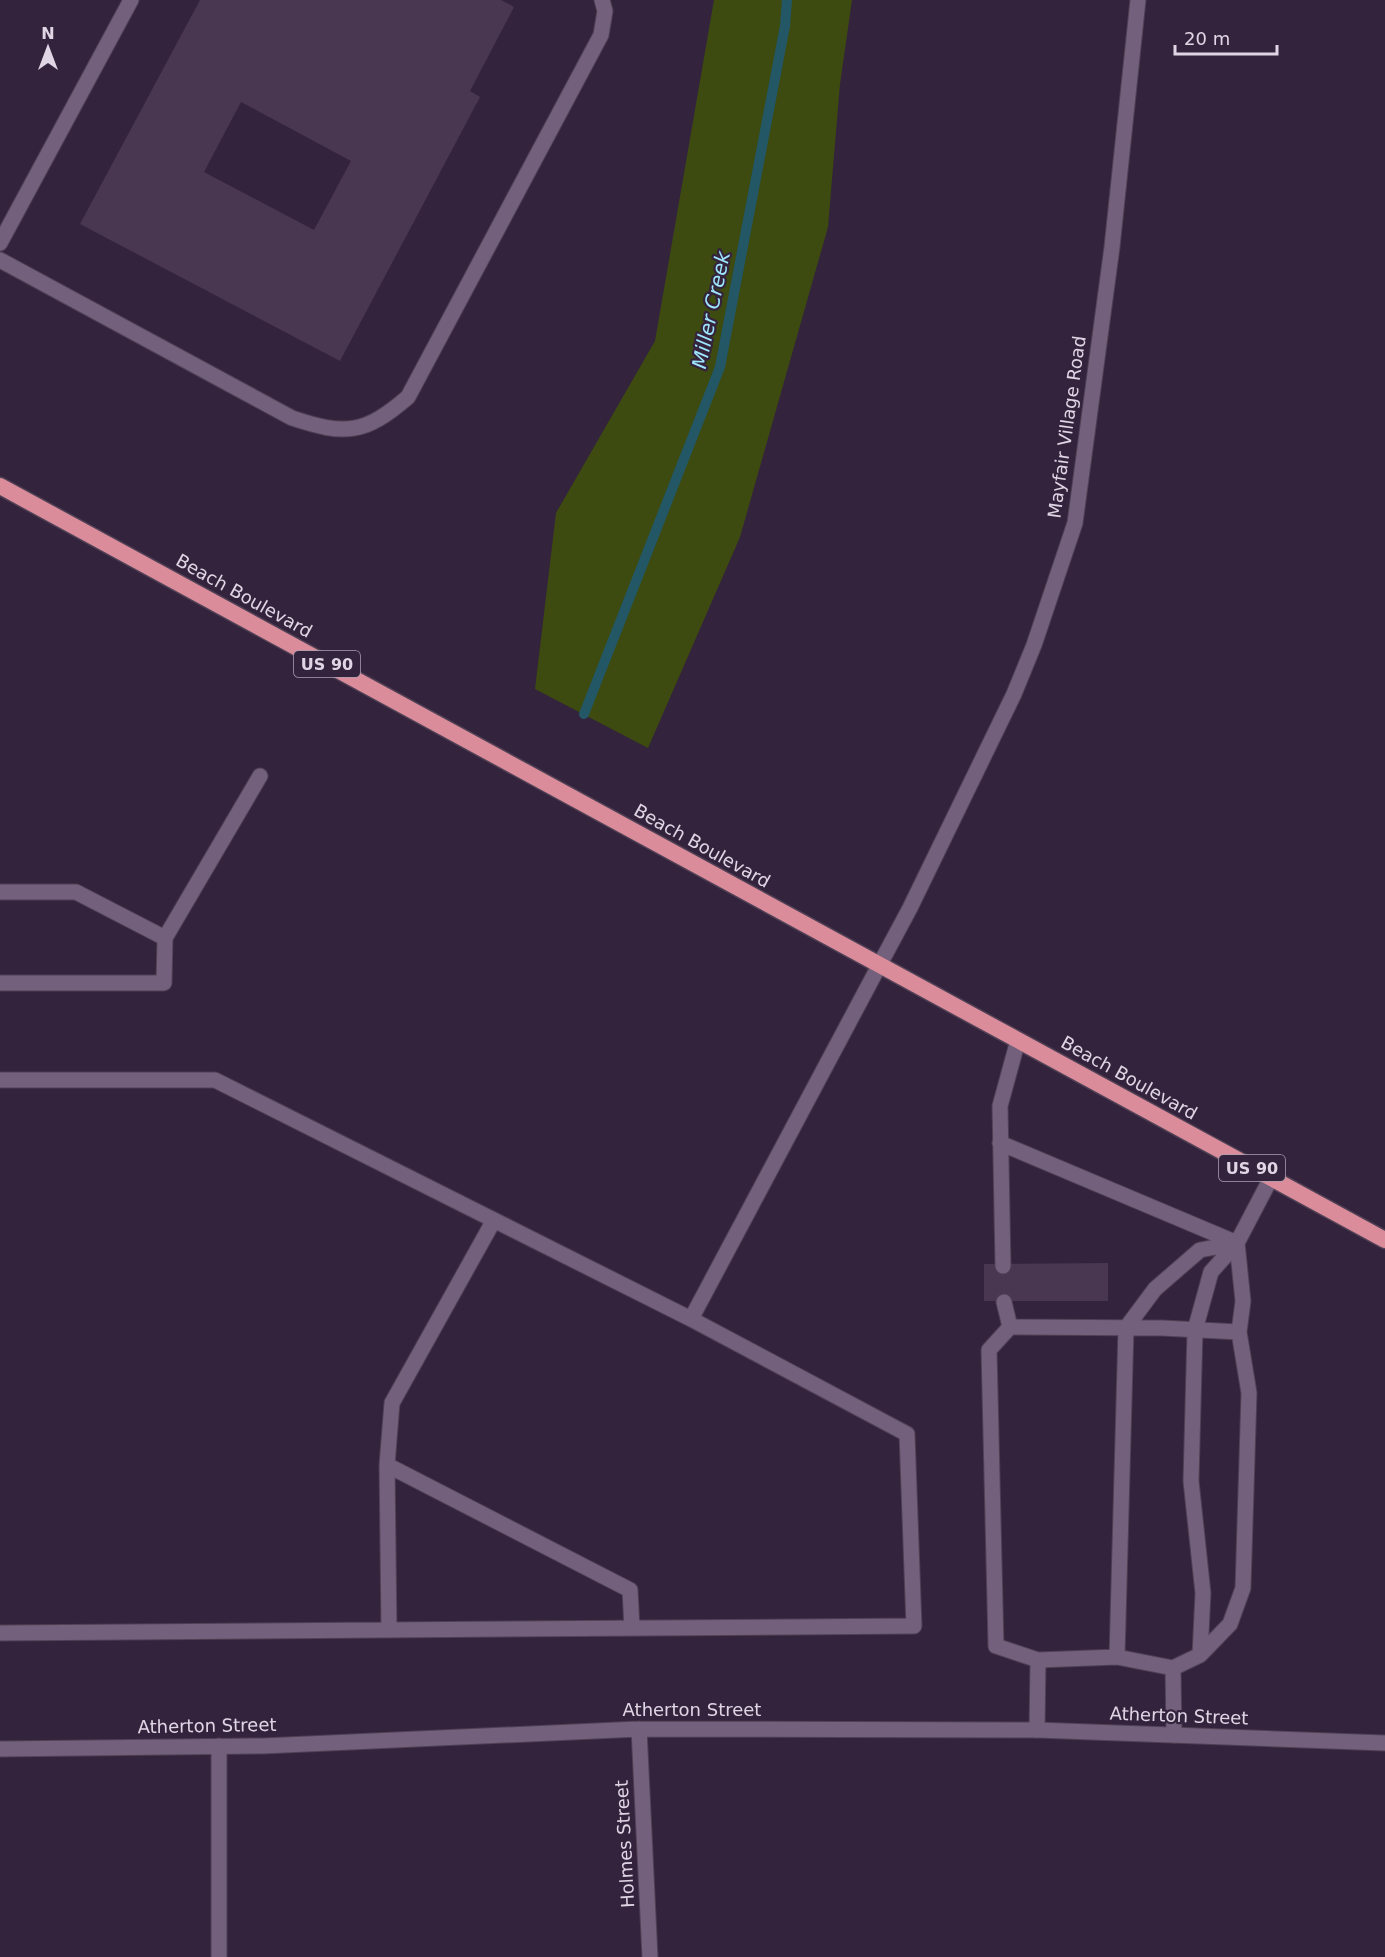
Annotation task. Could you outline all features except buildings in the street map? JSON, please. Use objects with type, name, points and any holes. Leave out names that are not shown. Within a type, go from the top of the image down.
[{"type":"highway","name":"Beach Boulevard","points":[[0,486],[1385,1240]]},
{"type":"street","points":[[0,243],[131,0]]},
{"type":"street","points":[[0,260],[292,418],[322,428],[355,430],[386,416],[408,397],[601,35],[605,11],[602,0]]},
{"type":"street","name":"Mayfair Village Road","points":[[691,1319],[910,908],[1014,694],[1034,645],[1075,523],[1112,247],[1138,0]]},
{"type":"street","points":[[0,983],[164,983],[165,938],[260,776]]},
{"type":"street","points":[[0,892],[76,892],[165,938]]},
{"type":"street","points":[[1002,1266],[1000,1106],[1018,1040]]},
{"type":"street","points":[[0,1080],[215,1080],[691,1319],[907,1434],[914,1626],[0,1633]]},
{"type":"street","points":[[1000,1143],[1237,1242]]},
{"type":"street","points":[[1200,1655],[1203,1593],[1191,1481],[1196,1329],[1211,1272],[1237,1242],[1271,1178]]},
{"type":"street","points":[[389,1630],[387,1466],[392,1403],[494,1220]]},
{"type":"street","points":[[1118,1656],[1126,1328],[1155,1288],[1200,1250],[1237,1242]]},
{"type":"street","points":[[1237,1242],[1243,1301],[1239,1332],[1249,1393],[1243,1588],[1230,1624],[1200,1655],[1173,1668],[1118,1656],[1038,1660],[996,1646],[989,1350],[1010,1327],[1196,1329],[1239,1332]]},
{"type":"street","points":[[1004,1302],[1010,1327]]},
{"type":"street","points":[[387,1466],[630,1590],[632,1628]]},
{"type":"street","points":[[1036,1730],[1038,1660]]},
{"type":"street","points":[[1173,1668],[1174,1735]]},
{"type":"street","name":"Atherton Street","points":[[0,1749],[219,1746],[639,1729],[1036,1730],[1385,1743]]},
{"type":"street","name":"Holmes Street","points":[[639,1729],[650,1957]]},
{"type":"street","points":[[219,1746],[219,1957]]},
{"type":"green space","points":[[714,0],[852,0],[840,84],[828,227],[740,537],[648,748],[535,689],[556,513],[655,341]]},
{"type":"waterway","name":"Miller Creek","points":[[584,714],[720,367],[785,26],[787,0]]}]
